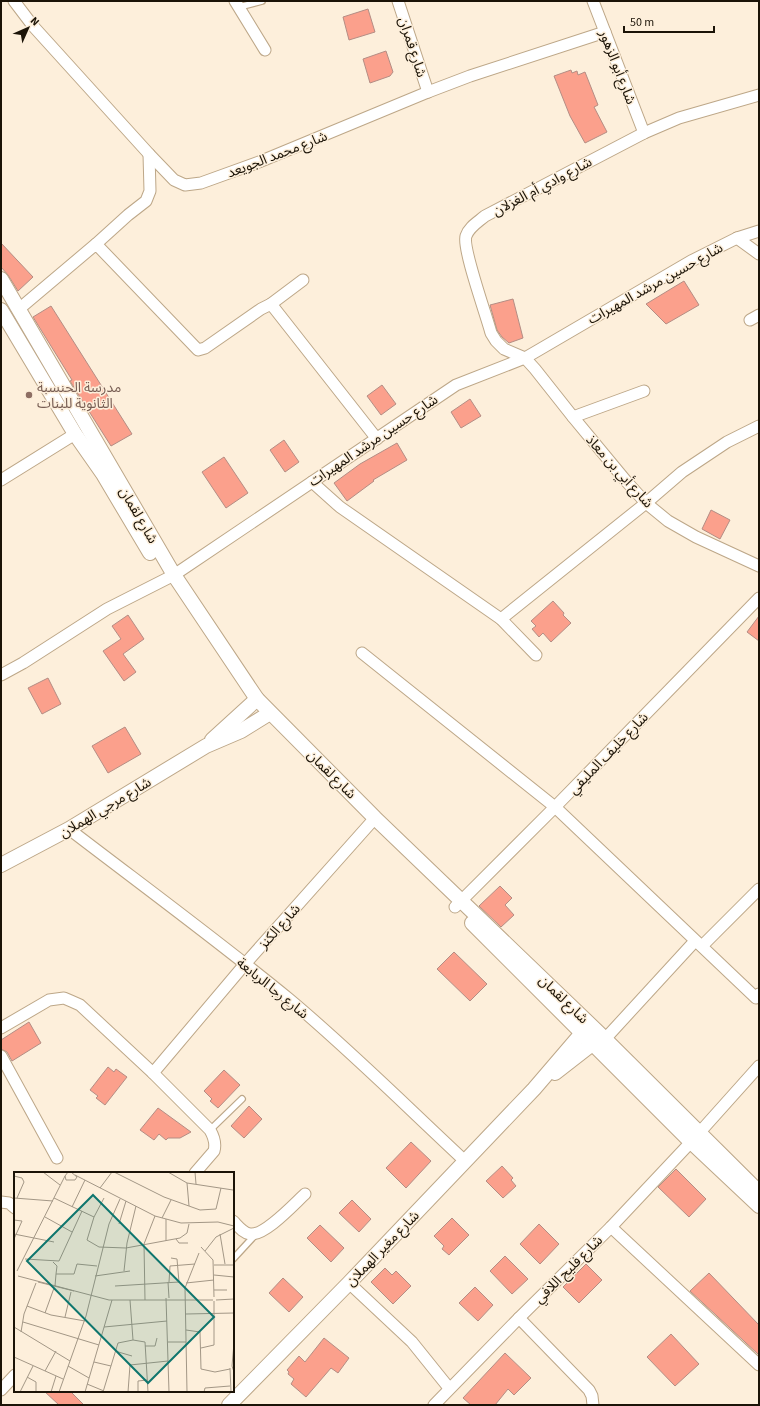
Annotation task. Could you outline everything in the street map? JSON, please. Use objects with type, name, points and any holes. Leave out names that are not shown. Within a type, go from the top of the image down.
[{"type":"street","name":"شارع محمد الجويعد","points":[[14,1],[32,26],[149,154],[174,180],[185,185],[201,183],[266,159],[470,76],[604,32]]},
{"type":"street","name":"شارع قمران","points":[[398,1],[428,92]]},
{"type":"street","name":"شارع أبو الزهور","points":[[593,1],[644,133]]},
{"type":"street","points":[[237,4],[265,50]]},
{"type":"street","name":"شارع وادي أم الغزلان","points":[[525,358],[504,349],[496,341],[491,332],[467,253],[466,237],[472,226],[485,216],[644,133],[679,118],[759,95]]},
{"type":"street","points":[[19,309],[128,215],[143,205],[148,198],[150,190],[149,154]]},
{"type":"street","name":"شارع حسين مرشد المهيرات","points":[[1,675],[23,663],[107,608],[170,577],[456,385],[525,358],[691,261],[737,238],[759,231]]},
{"type":"street","points":[[737,238],[759,254]]},
{"type":"street","points":[[96,244],[198,350],[205,348],[261,309],[271,304],[303,280]]},
{"type":"street","name":"شارع لقمان","points":[[1,279],[170,577]]},
{"type":"street","points":[[271,304],[377,439]]},
{"type":"street","name":"شارع لقمان","points":[[1,310],[76,434],[254,701],[372,821],[586,1028],[600,1039],[695,1137],[759,1206]]},
{"type":"street","name":"شارع أبي بن معاذ","points":[[525,358],[626,481],[646,503],[668,521],[696,537],[759,566]]},
{"type":"street","points":[[573,417],[644,391]]},
{"type":"street","points":[[501,618],[646,503],[682,472],[727,442],[759,426]]},
{"type":"street","points":[[1,480],[76,434]]},
{"type":"street","points":[[312,482],[340,506],[501,618],[536,655]]},
{"type":"street","name":"شارع خليف المليفي","points":[[458,903],[555,807],[759,598]]},
{"type":"street","points":[[362,653],[555,807],[756,998],[759,994]]},
{"type":"street","name":"شارع مرجي الهملان","points":[[206,746],[254,701]]},
{"type":"street","name":"شارع مرجي الهملان","points":[[1,865],[69,829],[206,746],[241,731],[267,715]]},
{"type":"street","name":"شارع الكنز","points":[[153,1073],[245,964],[372,821]]},
{"type":"street","name":"شارع رجا الربابعة","points":[[69,829],[290,1000],[352,1054],[465,1161]]},
{"type":"street","points":[[600,1039],[698,944],[759,889]]},
{"type":"street","points":[[1,1028],[49,1000],[64,998],[80,1005],[153,1073],[210,1130],[214,1140],[214,1151],[196,1172]]},
{"type":"street","name":"شارع مغير الهملان","points":[[232,1398],[349,1283],[534,1089],[586,1028]]},
{"type":"street","name":"شارع مغير الهملان","points":[[534,1089],[600,1039]]},
{"type":"street","points":[[1,1056],[57,1158]]},
{"type":"street","points":[[611,1227],[759,1066]]},
{"type":"street","name":"شارع لقمان","points":[[695,1137],[759,1192]]},
{"type":"street","points":[[234,1222],[242,1231],[249,1234],[256,1234],[264,1230],[305,1194]]},
{"type":"street","points":[[1,1202],[9,1203],[14,1207]]},
{"type":"street","name":"شارع فليح اللافي","points":[[434,1405],[611,1227],[759,1366]]},
{"type":"street","points":[[349,1283],[412,1342],[450,1388]]},
{"type":"street","points":[[519,1318],[589,1390],[594,1405]]},
{"type":"street","points":[[3,1384],[14,1376]]},
{"type":"lane","points":[[237,4],[262,1]]},
{"type":"lane","points":[[210,1130],[242,1099]]},
{"type":"lane","points":[[234,1258],[256,1234]]},
{"type":"building","points":[[368,9],[375,32],[349,40],[343,17]]},
{"type":"building","points":[[386,51],[393,72],[390,76],[370,83],[363,59]]},
{"type":"building","points":[[571,70],[572,73],[577,71],[578,75],[585,72],[598,105],[594,107],[607,132],[585,143],[570,116],[554,76]]},
{"type":"building","points":[[1,243],[33,277],[18,291],[1,267]]},
{"type":"building","points":[[684,281],[699,305],[666,324],[646,304]]},
{"type":"building","points":[[513,299],[523,338],[509,343],[497,330],[490,305]]},
{"type":"building","points":[[51,306],[132,434],[111,446],[70,381],[72,380],[33,317]]},
{"type":"building","points":[[382,385],[396,404],[381,415],[367,396]]},
{"type":"building","points":[[470,399],[481,416],[461,428],[451,412]]},
{"type":"building","points":[[284,440],[299,462],[285,472],[270,450]]},
{"type":"building","points":[[397,443],[407,460],[373,480],[374,481],[347,501],[334,483],[360,464]]},
{"type":"building","points":[[224,457],[248,493],[226,508],[202,472]]},
{"type":"building","points":[[711,510],[730,520],[720,539],[702,529]]},
{"type":"building","points":[[553,601],[571,623],[551,642],[543,633],[539,637],[532,629],[536,626],[531,621]]},
{"type":"building","points":[[128,615],[144,639],[123,654],[136,672],[124,681],[103,651],[121,639],[112,626]]},
{"type":"building","points":[[759,616],[759,641],[747,632]]},
{"type":"building","points":[[48,678],[61,704],[42,714],[28,688]]},
{"type":"building","points":[[125,727],[141,754],[108,773],[92,746]]},
{"type":"building","points":[[500,886],[512,898],[505,905],[514,915],[501,927],[479,906]]},
{"type":"building","points":[[454,952],[487,984],[470,1001],[437,969]]},
{"type":"building","points":[[29,1022],[41,1043],[12,1061],[7,1052],[1,1049],[1,1040]]},
{"type":"building","points":[[108,1067],[114,1072],[116,1069],[127,1077],[105,1105],[96,1098],[98,1096],[90,1090]]},
{"type":"building","points":[[224,1070],[240,1085],[218,1108],[210,1101],[212,1099],[204,1091]]},
{"type":"building","points":[[249,1106],[262,1119],[244,1138],[231,1126]]},
{"type":"building","points":[[158,1108],[191,1132],[180,1138],[168,1138],[166,1140],[159,1134],[154,1140],[140,1130]]},
{"type":"building","points":[[411,1142],[431,1161],[406,1188],[386,1168]]},
{"type":"building","points":[[502,1166],[513,1178],[511,1180],[516,1186],[503,1198],[486,1181]]},
{"type":"building","points":[[676,1169],[706,1199],[689,1217],[658,1187]]},
{"type":"building","points":[[352,1200],[371,1219],[359,1232],[339,1213]]},
{"type":"building","points":[[452,1218],[469,1235],[449,1255],[442,1249],[444,1246],[434,1236]]},
{"type":"building","points":[[539,1224],[559,1244],[540,1264],[520,1244]]},
{"type":"building","points":[[320,1225],[344,1248],[331,1262],[307,1238]]},
{"type":"building","points":[[505,1256],[528,1279],[512,1294],[490,1271]]},
{"type":"building","points":[[586,1264],[602,1280],[579,1303],[563,1287]]},
{"type":"building","points":[[385,1268],[392,1275],[396,1271],[411,1286],[393,1304],[371,1282]]},
{"type":"building","points":[[709,1273],[759,1325],[759,1355],[690,1291]]},
{"type":"building","points":[[283,1278],[303,1297],[289,1312],[269,1293]]},
{"type":"building","points":[[475,1287],[493,1305],[478,1321],[459,1303]]},
{"type":"building","points":[[671,1334],[699,1364],[675,1386],[647,1357]]},
{"type":"building","points":[[324,1338],[349,1358],[338,1373],[331,1368],[306,1397],[291,1384],[294,1379],[288,1374],[289,1372],[287,1370],[299,1356],[305,1362]]},
{"type":"building","points":[[505,1353],[531,1378],[514,1395],[508,1389],[495,1405],[471,1405],[463,1398]]},
{"type":"building","points":[[45,1392],[71,1392],[84,1405],[59,1405]]},
{"type":"place","name":"مدرسة الحنسبة الثانوية للبنات","points":[[29,395]]}]
